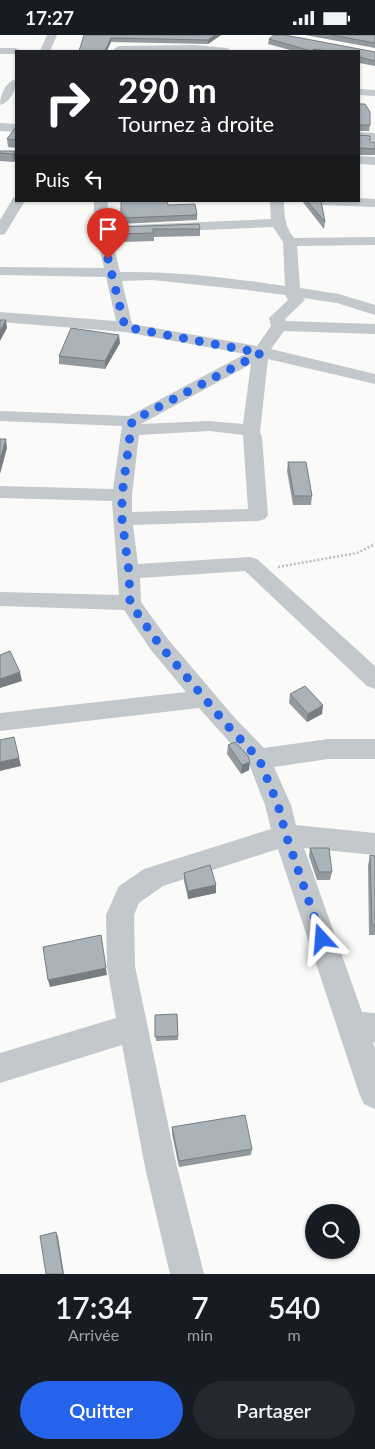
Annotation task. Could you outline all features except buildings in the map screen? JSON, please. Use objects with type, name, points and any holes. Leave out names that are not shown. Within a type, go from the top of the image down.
[{"type":"street","points":[[45,50],[52,35]]},
{"type":"street","points":[[119,50],[128,35]]},
{"type":"street","points":[[194,48],[201,35]]},
{"type":"street","points":[[119,50],[194,48],[213,50]]},
{"type":"street","points":[[0,51],[15,51]]},
{"type":"street","points":[[3,106],[14,79]]},
{"type":"street","points":[[360,92],[375,93]]},
{"type":"street","points":[[0,127],[15,128]]},
{"type":"street","points":[[360,137],[375,137]]},
{"type":"street","points":[[360,160],[375,161]]},
{"type":"street","points":[[0,231],[17,202]]},
{"type":"street","points":[[102,202],[100,217],[102,230],[125,327]]},
{"type":"street","points":[[277,202],[281,231],[290,242],[293,286],[291,293]]},
{"type":"street","points":[[348,202],[375,203]]},
{"type":"street","points":[[102,230],[279,223]]},
{"type":"street","points":[[290,242],[375,241]]},
{"type":"street","points":[[0,271],[193,279],[340,299],[375,310]]},
{"type":"street","points":[[122,519],[258,515],[253,437],[251,432],[261,353],[279,326],[277,318],[297,300],[291,293]]},
{"type":"street","points":[[0,317],[125,327],[261,353],[375,379]]},
{"type":"street","points":[[279,326],[375,329]]},
{"type":"street","points":[[131,425],[261,353]]},
{"type":"street","points":[[0,416],[131,425],[238,428],[251,432]]},
{"type":"street","points":[[131,425],[122,495],[122,519],[129,572],[130,603],[159,644],[204,699],[259,759],[278,805],[286,835],[363,1026],[375,1093]]},
{"type":"street","points":[[0,492],[122,495]]},
{"type":"street","points":[[129,572],[250,564],[375,679]]},
{"type":"street","points":[[0,599],[130,603]]},
{"type":"street","points":[[0,722],[38,716],[155,706],[204,699]]},
{"type":"street","points":[[259,759],[328,749],[375,749]]},
{"type":"street","points":[[186,1274],[161,1167],[121,966],[120,915],[129,895],[154,877],[286,835],[375,844]]},
{"type":"street","points":[[0,1068],[134,1027]]},
{"type":"path","points":[[250,564],[282,567],[357,553],[375,544]]},
{"type":"route","points":[[108,259],[125,327],[261,353],[132,421],[122,495],[122,519],[129,572],[130,603],[159,644],[226,724],[259,759],[278,805],[286,835],[322,939]]}]
